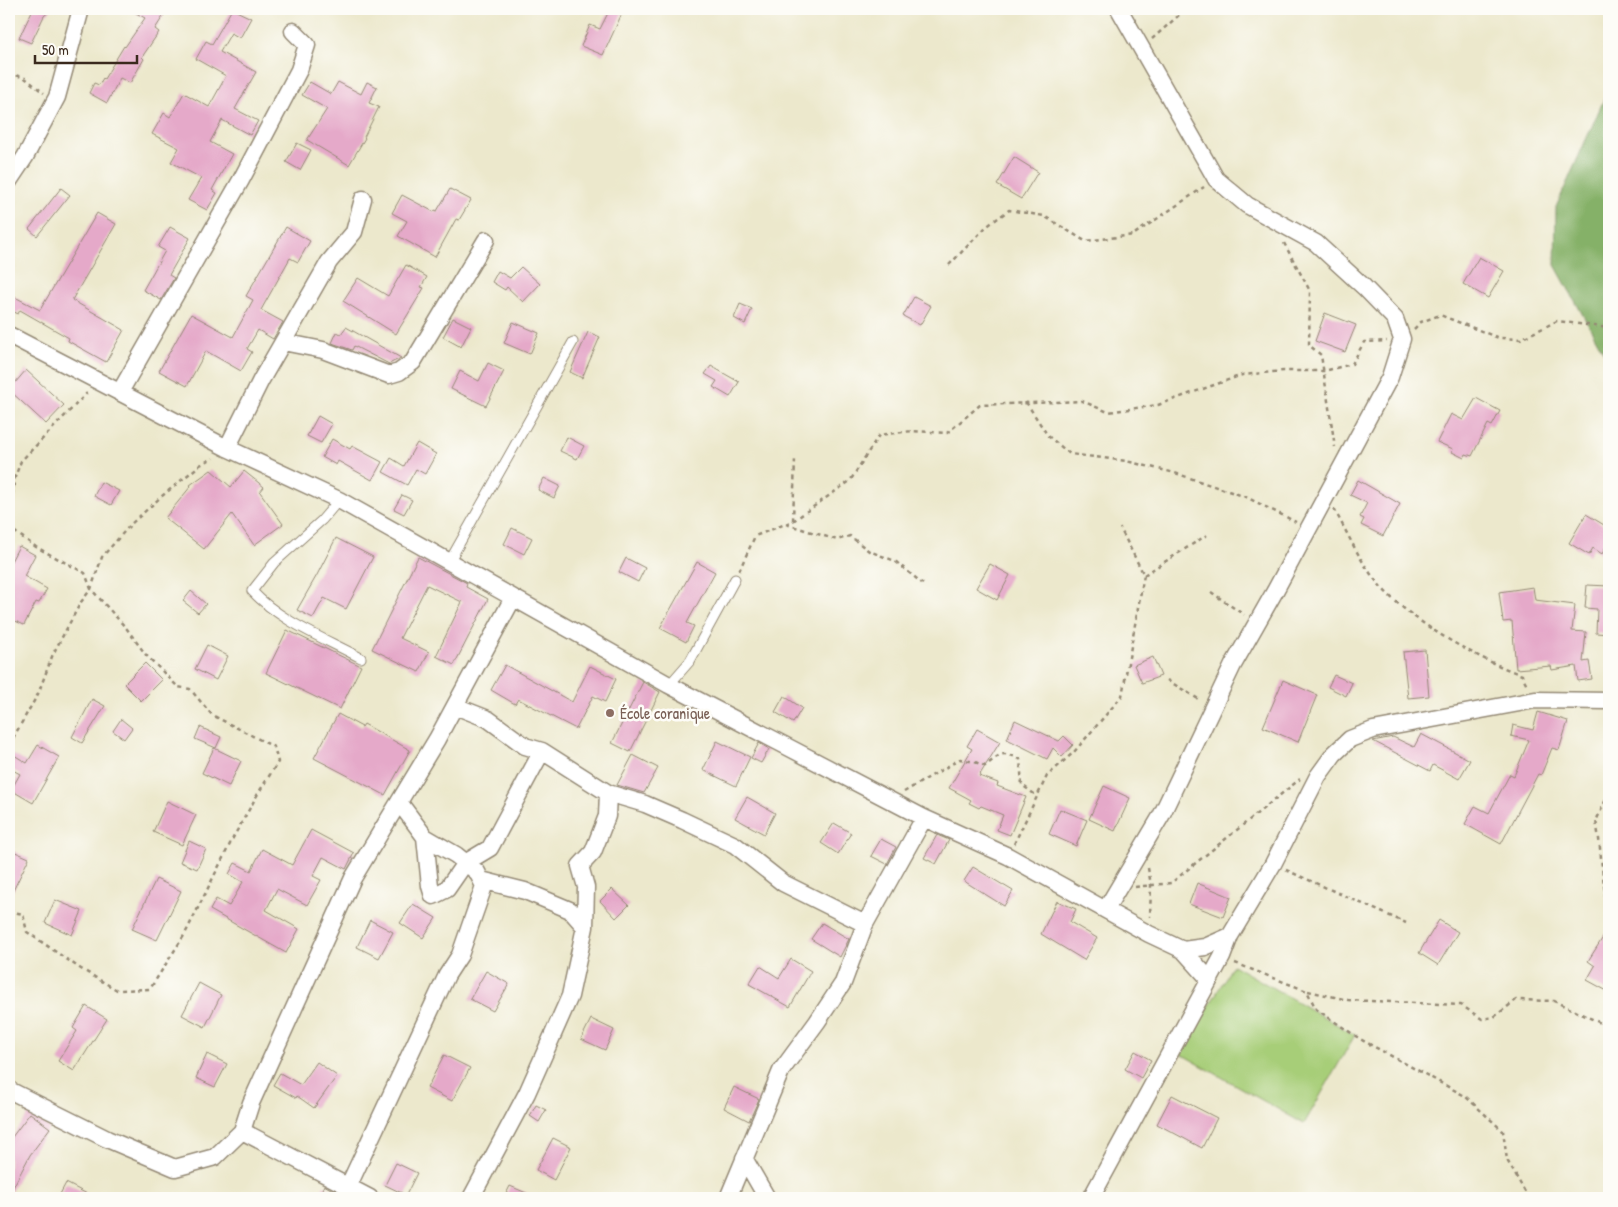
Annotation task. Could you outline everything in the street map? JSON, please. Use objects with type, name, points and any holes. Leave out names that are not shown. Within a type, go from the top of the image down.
[{"type":"street","points":[[9,181],[25,157],[57,97],[81,9]]},
{"type":"street","points":[[1106,909],[1161,816],[1233,665],[1390,377],[1402,339],[1395,319],[1364,287],[1316,243],[1247,205],[1216,179],[1119,9]]},
{"type":"street","points":[[120,392],[241,180],[299,70],[307,45],[293,31]]},
{"type":"street","points":[[227,448],[261,380],[329,262],[354,232],[364,200]]},
{"type":"street","points":[[283,342],[323,350],[389,375],[399,372],[412,362],[486,240]]},
{"type":"street","points":[[9,335],[227,448],[339,500],[669,685],[924,818],[1008,856],[1149,934],[1183,950],[1208,979]]},
{"type":"street","points":[[9,1090],[107,1139],[175,1168],[215,1157],[242,1131],[251,1103],[353,878],[455,706],[513,598]]},
{"type":"street","points":[[1091,1198],[1208,979],[1222,957],[1230,936],[1273,864],[1318,776],[1334,754],[1350,739],[1373,730],[1535,700],[1609,701]]},
{"type":"street","points":[[455,706],[488,719],[524,746],[542,750],[608,793],[652,807],[735,845],[783,883],[865,924]]},
{"type":"street","points":[[425,837],[430,886],[433,896],[447,889],[465,863],[490,848],[542,750]]},
{"type":"street","points":[[471,1198],[527,1093],[570,996],[585,927],[586,886],[580,866],[593,852],[607,816],[608,793]]},
{"type":"street","points":[[348,1187],[447,976],[460,955],[484,886],[477,872],[425,837],[399,802]]},
{"type":"street","points":[[728,1198],[781,1071],[817,1022],[843,982],[865,924],[924,818]]},
{"type":"street","points":[[481,880],[525,891],[570,910],[585,927]]},
{"type":"street","points":[[1183,950],[1206,947],[1230,936]]},
{"type":"street","points":[[242,1131],[370,1198]]},
{"type":"street","points":[[744,1158],[767,1198]]},
{"type":"lane","points":[[449,562],[573,342]]},
{"type":"lane","points":[[339,500],[322,520],[274,563],[252,591],[262,602],[291,621],[361,658]]},
{"type":"lane","points":[[669,685],[690,661],[735,579]]},
{"type":"path","points":[[164,9],[182,13],[189,9]]},
{"type":"path","points":[[1141,48],[1186,9]]},
{"type":"path","points":[[9,73],[25,78],[47,95],[57,97]]},
{"type":"path","points":[[949,265],[986,227],[1009,210],[1044,216],[1085,241],[1133,235],[1216,179]]},
{"type":"path","points":[[1284,242],[1310,291],[1309,345],[1321,355],[1339,472]]},
{"type":"path","points":[[735,579],[755,536],[793,521],[850,481],[879,436],[912,431],[947,433],[980,405],[1082,401],[1108,412],[1158,405],[1242,376],[1284,371],[1324,371],[1352,364],[1364,342],[1402,339],[1421,322],[1440,315],[1499,338],[1521,339],[1557,321],[1609,328]]},
{"type":"path","points":[[9,911],[24,914],[27,932],[117,990],[150,989],[185,934],[234,836],[278,762],[274,747],[212,716],[190,689],[178,687],[146,655],[127,629],[91,589],[85,573],[36,548],[15,532],[11,508],[15,477],[21,461],[99,381]]},
{"type":"path","points":[[1026,402],[1048,436],[1070,454],[1126,461],[1175,474],[1246,497],[1308,529]]},
{"type":"path","points":[[9,745],[38,694],[53,654],[81,602],[91,589],[102,557],[131,524],[162,496],[200,465],[227,448]]},
{"type":"path","points":[[793,521],[795,458]]},
{"type":"path","points":[[9,468],[15,477]]},
{"type":"path","points":[[1334,509],[1369,571],[1383,588],[1418,621],[1497,666],[1522,675],[1535,700]]},
{"type":"path","points":[[786,524],[838,540],[850,536],[869,551],[895,561],[924,584]]},
{"type":"path","points":[[1008,856],[1047,776],[1074,752],[1122,696],[1144,575],[1120,528]]},
{"type":"path","points":[[1144,575],[1208,535]]},
{"type":"path","points":[[1211,592],[1256,624]]},
{"type":"path","points":[[1167,680],[1213,707]]},
{"type":"path","points":[[890,800],[960,759],[985,766],[1000,755],[1008,753],[1020,759],[1022,785],[1037,796]]},
{"type":"path","points":[[1119,889],[1171,883],[1259,814],[1298,780],[1318,776]]},
{"type":"path","points":[[1609,793],[1596,821],[1600,839],[1606,904],[1609,909]]},
{"type":"path","points":[[1143,848],[1151,886],[1149,934]]},
{"type":"path","points":[[1273,864],[1406,923]]},
{"type":"path","points":[[1222,957],[1307,991],[1348,1000],[1462,1005],[1482,1019],[1494,1018],[1516,1000],[1554,1001],[1609,1027]]},
{"type":"path","points":[[1307,991],[1316,1009],[1360,1039],[1465,1096],[1504,1131],[1506,1160],[1525,1192]]},
{"type":"green space","points":[[1609,88],[1609,362],[1555,265],[1556,207]]},
{"type":"green space","points":[[1233,965],[1355,1035],[1304,1124],[1181,1054]]},
{"type":"building","points":[[33,9],[52,9],[44,16],[31,43],[19,38]]},
{"type":"building","points":[[129,9],[154,9],[164,15],[155,29],[159,32],[142,57],[144,59],[130,83],[120,78],[107,103],[89,93],[94,83],[99,85],[104,79],[124,46],[145,18]]},
{"type":"building","points":[[232,9],[251,18],[240,38],[231,33],[220,52],[256,72],[235,109],[258,121],[250,135],[222,120],[210,142],[232,154],[212,190],[217,193],[207,210],[188,200],[201,178],[171,162],[179,148],[152,134],[164,113],[170,117],[184,93],[209,107],[226,76],[196,59],[206,41],[212,44]]},
{"type":"building","points":[[610,9],[624,9],[603,55],[581,46],[590,25],[600,29]]},
{"type":"building","points":[[310,82],[331,94],[338,82],[361,94],[367,82],[377,87],[369,103],[379,107],[365,138],[349,165],[307,140],[327,109],[302,95]]},
{"type":"building","points":[[297,143],[311,150],[300,170],[286,162]]},
{"type":"building","points":[[1014,157],[1038,172],[1021,199],[997,185]]},
{"type":"building","points":[[61,188],[70,195],[37,236],[29,229]]},
{"type":"building","points":[[450,189],[471,200],[459,220],[456,219],[435,257],[398,236],[407,221],[392,213],[402,195],[434,212],[435,210],[437,211]]},
{"type":"building","points":[[97,213],[116,224],[72,300],[124,330],[106,362],[68,341],[69,338],[20,310],[18,314],[9,309],[9,294],[40,310]]},
{"type":"building","points":[[170,227],[190,238],[169,275],[174,278],[161,300],[143,290],[165,251],[158,247]]},
{"type":"building","points":[[286,227],[310,241],[298,262],[290,258],[261,310],[283,322],[273,339],[258,330],[247,349],[252,352],[241,371],[206,351],[187,386],[159,371],[191,314],[233,337],[253,300],[246,296]]},
{"type":"building","points":[[1479,257],[1504,271],[1488,298],[1463,284]]},
{"type":"building","points":[[406,265],[427,277],[421,287],[424,288],[396,334],[343,301],[358,278],[388,296]]},
{"type":"building","points":[[521,267],[540,284],[523,302],[507,287],[505,290],[492,282],[498,271],[510,278]]},
{"type":"building","points":[[914,297],[931,306],[920,325],[903,316]]},
{"type":"building","points":[[740,304],[752,309],[745,324],[734,318]]},
{"type":"building","points":[[1325,313],[1356,325],[1345,352],[1315,341]]},
{"type":"building","points":[[453,318],[471,327],[461,347],[443,337]]},
{"type":"building","points":[[513,322],[539,333],[530,354],[504,343]]},
{"type":"building","points":[[346,327],[401,358],[389,364],[354,346],[352,350],[332,343],[337,332],[341,334]]},
{"type":"building","points":[[588,332],[600,337],[582,378],[570,372]]},
{"type":"building","points":[[488,363],[504,371],[486,406],[451,389],[460,371],[479,381]]},
{"type":"building","points":[[711,366],[739,382],[730,397],[713,387],[717,381],[705,374]]},
{"type":"building","points":[[26,370],[64,405],[46,424],[9,390]]},
{"type":"building","points":[[1476,398],[1500,411],[1492,426],[1488,424],[1472,456],[1466,454],[1464,458],[1452,452],[1453,449],[1437,442],[1451,414],[1463,420]]},
{"type":"building","points":[[318,416],[332,424],[321,443],[307,436]]},
{"type":"building","points":[[567,437],[584,446],[577,459],[560,451]]},
{"type":"building","points":[[332,439],[350,449],[352,446],[382,462],[372,480],[338,461],[336,465],[322,457]]},
{"type":"building","points":[[417,443],[436,454],[425,474],[416,469],[407,485],[383,472],[391,458],[404,466]]},
{"type":"building","points":[[211,470],[231,487],[244,471],[264,487],[260,492],[283,524],[254,545],[232,514],[204,549],[165,518],[190,485]]},
{"type":"building","points":[[544,478],[560,486],[554,498],[538,490]]},
{"type":"building","points":[[1358,480],[1400,504],[1383,536],[1361,525],[1364,519],[1360,517],[1367,503],[1350,495]]},
{"type":"building","points":[[101,482],[119,491],[111,505],[94,496]]},
{"type":"building","points":[[402,495],[412,500],[404,514],[394,509]]},
{"type":"building","points":[[1586,514],[1609,528],[1609,541],[1602,554],[1593,548],[1589,555],[1569,543]]},
{"type":"building","points":[[512,528],[532,538],[524,554],[504,544]]},
{"type":"building","points":[[336,538],[373,557],[346,609],[324,598],[313,618],[297,610]]},
{"type":"building","points":[[19,546],[35,555],[24,576],[47,589],[39,603],[36,602],[24,625],[9,618],[9,565]]},
{"type":"building","points":[[418,557],[467,583],[466,587],[488,599],[454,665],[436,656],[462,602],[427,585],[400,638],[429,652],[419,672],[372,649]]},
{"type":"building","points":[[626,558],[645,568],[638,582],[619,572]]},
{"type":"building","points":[[697,562],[715,572],[687,623],[694,626],[686,642],[660,628]]},
{"type":"building","points":[[990,564],[1010,575],[997,600],[976,588]]},
{"type":"building","points":[[1587,585],[1609,586],[1609,634],[1596,633],[1597,609],[1585,608]]},
{"type":"building","points":[[1533,587],[1535,600],[1575,605],[1572,631],[1586,632],[1583,662],[1589,661],[1592,679],[1578,681],[1576,666],[1552,670],[1551,666],[1516,669],[1512,621],[1503,622],[1499,592]]},
{"type":"building","points":[[191,591],[206,604],[198,613],[183,601]]},
{"type":"building","points":[[287,630],[361,666],[340,709],[266,673]]},
{"type":"building","points":[[207,645],[228,656],[216,680],[195,669]]},
{"type":"building","points":[[1425,650],[1429,696],[1408,698],[1403,652]]},
{"type":"building","points":[[1153,657],[1161,676],[1142,683],[1134,665]]},
{"type":"building","points":[[145,663],[162,680],[141,701],[124,684]]},
{"type":"building","points":[[505,665],[572,702],[590,666],[616,679],[605,702],[593,696],[576,729],[518,699],[515,704],[491,690]]},
{"type":"building","points":[[1334,675],[1352,683],[1346,696],[1328,687]]},
{"type":"building","points":[[1283,680],[1317,695],[1298,742],[1263,727]]},
{"type":"building","points":[[643,682],[660,692],[630,752],[612,743]]},
{"type":"building","points":[[784,696],[802,708],[793,723],[775,712]]},
{"type":"building","points":[[92,699],[105,706],[82,743],[72,737]]},
{"type":"building","points":[[1538,712],[1568,721],[1559,750],[1552,748],[1541,775],[1538,774],[1501,844],[1465,824],[1475,806],[1489,813],[1510,774],[1514,776],[1529,740],[1511,736],[1513,725],[1533,730]]},
{"type":"building","points":[[338,714],[362,727],[364,724],[410,750],[385,795],[314,758]]},
{"type":"building","points":[[121,719],[132,728],[124,739],[113,731]]},
{"type":"building","points":[[1015,720],[1059,741],[1064,736],[1073,745],[1062,757],[1053,748],[1047,759],[1007,739]]},
{"type":"building","points":[[200,727],[221,737],[216,748],[195,739]]},
{"type":"building","points":[[977,729],[1000,742],[979,776],[998,783],[997,786],[1026,797],[1010,835],[997,830],[1003,815],[969,803],[971,800],[949,788],[972,749],[967,746]]},
{"type":"building","points":[[1421,734],[1470,760],[1459,779],[1433,765],[1430,771],[1373,741],[1393,737],[1414,747]]},
{"type":"building","points":[[717,741],[750,757],[736,786],[703,770]]},
{"type":"building","points":[[759,743],[769,749],[761,763],[751,758]]},
{"type":"building","points":[[38,745],[59,757],[33,803],[11,790],[20,774],[9,768],[9,752],[27,763]]},
{"type":"building","points":[[214,748],[241,761],[229,786],[202,773]]},
{"type":"building","points":[[633,755],[658,768],[644,793],[617,785]]},
{"type":"building","points":[[1104,786],[1130,798],[1115,831],[1089,819]]},
{"type":"building","points":[[747,797],[775,813],[764,834],[735,818]]},
{"type":"building","points":[[167,801],[196,815],[182,845],[153,832]]},
{"type":"building","points":[[1060,809],[1087,820],[1076,846],[1049,834]]},
{"type":"building","points":[[834,823],[851,833],[838,854],[821,843]]},
{"type":"building","points":[[311,830],[354,853],[346,869],[323,857],[313,876],[321,880],[307,905],[277,889],[266,910],[299,929],[286,953],[210,910],[216,899],[229,906],[243,882],[229,874],[235,863],[251,871],[262,849],[292,865]]},
{"type":"building","points":[[937,835],[949,840],[936,864],[924,858]]},
{"type":"building","points":[[881,839],[896,847],[887,864],[871,856]]},
{"type":"building","points":[[189,841],[206,849],[197,869],[180,862]]},
{"type":"building","points":[[13,851],[29,858],[9,899],[9,860]]},
{"type":"building","points":[[973,867],[1013,891],[1004,906],[964,881]]},
{"type":"building","points":[[156,879],[181,891],[157,940],[132,929]]},
{"type":"building","points":[[1197,883],[1231,897],[1223,917],[1189,904]]},
{"type":"building","points":[[612,889],[629,905],[616,918],[600,901]]},
{"type":"building","points":[[55,900],[82,911],[72,935],[45,923]]},
{"type":"building","points":[[1057,901],[1076,909],[1070,922],[1097,938],[1084,960],[1041,934]]},
{"type":"building","points":[[413,904],[436,918],[423,938],[400,923]]},
{"type":"building","points":[[370,920],[393,932],[379,958],[357,947]]},
{"type":"building","points":[[1439,920],[1458,932],[1438,965],[1419,953]]},
{"type":"building","points":[[822,923],[849,939],[840,957],[811,939]]},
{"type":"building","points":[[1609,928],[1609,992],[1587,980],[1595,966],[1588,961]]},
{"type":"building","points":[[791,959],[811,971],[790,1007],[749,984],[760,966],[779,978]]},
{"type":"building","points":[[486,971],[509,984],[493,1011],[470,999]]},
{"type":"building","points":[[199,983],[221,995],[205,1027],[182,1015]]},
{"type":"building","points":[[86,1006],[107,1019],[74,1071],[58,1061],[77,1031],[73,1028]]},
{"type":"building","points":[[591,1019],[614,1030],[605,1050],[581,1039]]},
{"type":"building","points":[[1135,1051],[1151,1060],[1141,1078],[1125,1069]]},
{"type":"building","points":[[207,1054],[227,1064],[215,1087],[196,1078]]},
{"type":"building","points":[[444,1055],[470,1068],[452,1101],[427,1088]]},
{"type":"building","points":[[317,1062],[337,1076],[314,1108],[297,1096],[296,1098],[273,1085],[280,1073],[301,1085]]},
{"type":"building","points":[[734,1087],[759,1099],[749,1121],[724,1108]]},
{"type":"building","points":[[1172,1095],[1217,1118],[1202,1148],[1157,1124]]},
{"type":"building","points":[[536,1105],[546,1110],[539,1122],[530,1116]]},
{"type":"building","points":[[30,1113],[50,1128],[30,1155],[9,1195],[9,1141]]},
{"type":"building","points":[[553,1138],[571,1147],[554,1180],[536,1170]]},
{"type":"building","points":[[396,1163],[417,1173],[406,1195],[385,1185]]},
{"type":"building","points":[[66,1183],[95,1198],[58,1198]]},
{"type":"building","points":[[324,1185],[343,1196],[349,1198],[318,1198]]},
{"type":"building","points":[[510,1186],[538,1198],[504,1198]]},
{"type":"place","name":"École coranique","points":[[610,713]]}]
